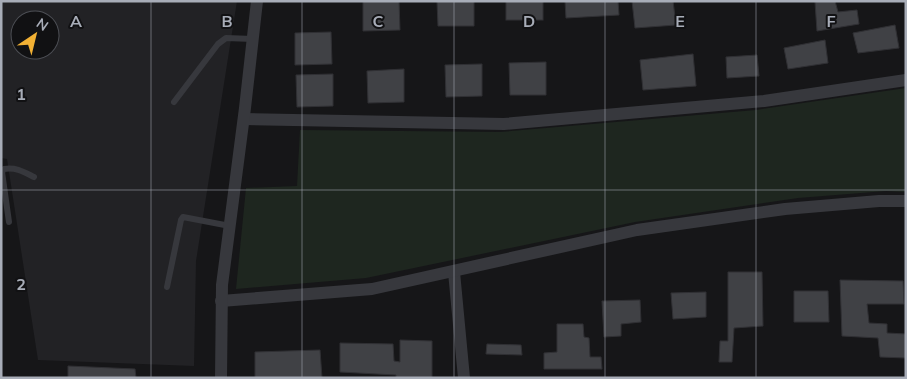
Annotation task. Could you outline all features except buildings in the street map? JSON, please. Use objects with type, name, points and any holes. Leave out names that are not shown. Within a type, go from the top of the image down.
[{"type":"street","points":[[221,378],[222,285],[244,119],[257,1]]},
{"type":"street","points":[[244,119],[504,124],[764,101],[906,80]]},
{"type":"street","points":[[221,301],[372,289],[636,230],[785,209],[878,201],[906,201]]},
{"type":"street","points":[[454,272],[464,378]]},
{"type":"lane","points":[[174,102],[218,44],[226,38],[253,39]]},
{"type":"lane","points":[[9,222],[2,171],[12,168],[22,170],[34,177]]},
{"type":"lane","points":[[167,286],[183,217],[230,226]]},
{"type":"shaded area","points":[[1,1],[237,1],[196,261],[194,366],[38,360],[7,159],[1,158]]},
{"type":"shaded area","points":[[906,88],[906,192],[886,191],[798,198],[635,222],[366,278],[236,289],[246,188],[297,186],[300,130],[500,132],[756,110]]}]
